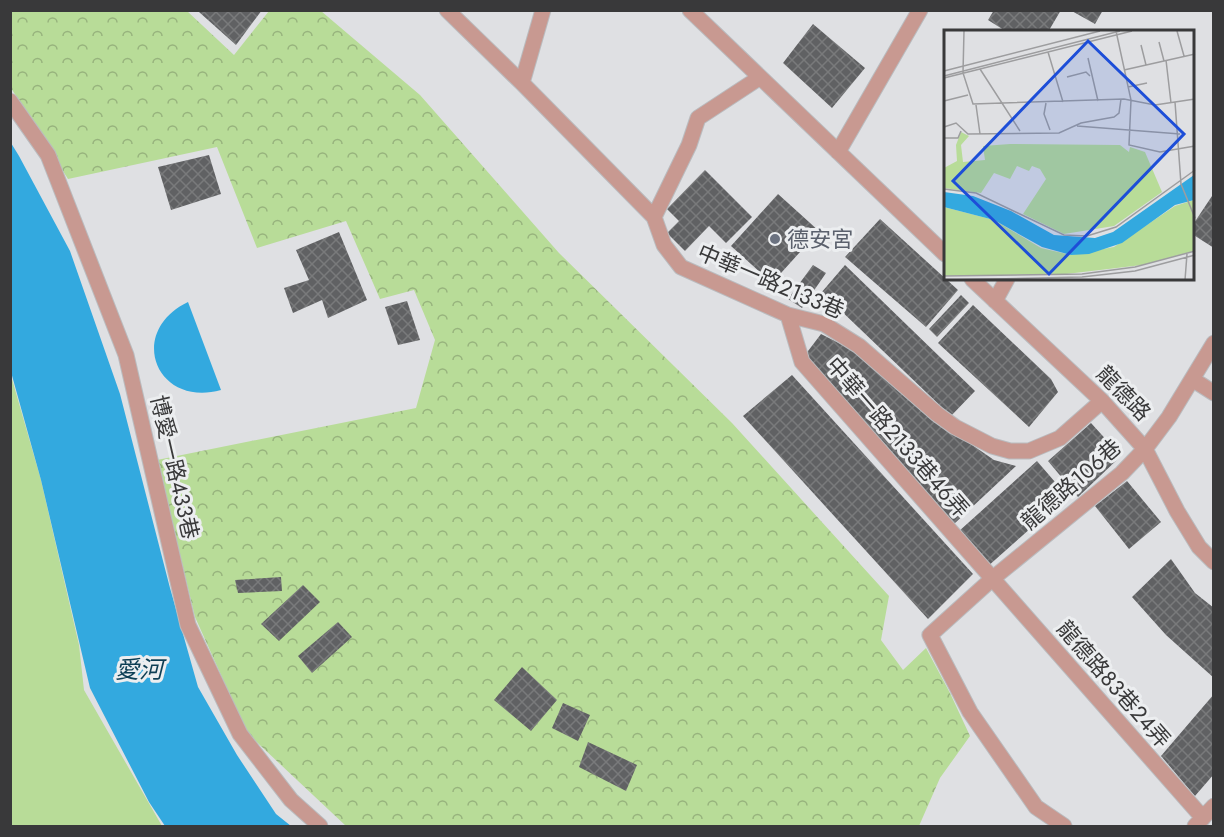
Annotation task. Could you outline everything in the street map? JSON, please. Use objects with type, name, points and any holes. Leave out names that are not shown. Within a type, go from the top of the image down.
[{"type":"street","name":"中華一路2133巷","points":[[447,10],[654,217],[664,245],[681,267],[788,315],[824,324],[859,346],[955,427],[992,446],[1010,451],[1029,451],[1060,438],[1102,401]]},
{"type":"street","points":[[522,83],[543,10]]},
{"type":"street","points":[[690,10],[944,253]]},
{"type":"street","points":[[838,152],[920,10]]},
{"type":"street","points":[[654,217],[689,145],[698,118],[759,78]]},
{"type":"street","name":"博愛一路433巷","points":[[10,101],[48,156],[126,355],[188,625],[240,734],[291,800],[320,826]]},
{"type":"street","name":"龍德路","points":[[973,280],[1102,401],[1145,449],[1177,511],[1199,547],[1214,562]]},
{"type":"street","points":[[995,301],[1006,280]]},
{"type":"street","name":"中華一路2133巷46弄","points":[[788,315],[802,362],[992,579]]},
{"type":"street","name":"龍德路106巷","points":[[1064,826],[1036,807],[970,712],[930,635],[992,579],[1122,473],[1145,449],[1169,417],[1214,343]]},
{"type":"street","points":[[1192,379],[1214,393]]},
{"type":"street","name":"龍德路83巷24弄","points":[[992,579],[1199,822]]},
{"type":"street","points":[[1199,822],[1214,806]]},
{"type":"green space","points":[[11,11],[187,11],[234,55],[269,11],[321,11],[420,95],[559,253],[732,423],[889,596],[881,640],[903,670],[926,648],[970,736],[940,778],[919,826],[346,826],[247,733],[195,617],[157,460],[416,408],[435,340],[414,290],[380,299],[346,221],[257,248],[217,147],[68,179],[11,88]]},
{"type":"green space","points":[[10,372],[41,480],[79,645],[84,690],[162,826],[11,826]]},
{"type":"water","name":"愛河","points":[[11,143],[70,251],[120,394],[198,687],[237,755],[276,814],[291,826],[165,826],[149,802],[90,688],[41,480],[11,372]]},
{"type":"water","points":[[188,302],[221,390],[198,393],[180,388],[166,378],[157,364],[154,348],[158,331],[169,315]]},
{"type":"building","points":[[201,10],[262,10],[236,45],[199,12]]},
{"type":"building","points":[[994,10],[1061,10],[1049,30],[1004,30],[988,20]]},
{"type":"building","points":[[1070,10],[1103,10],[1095,24]]},
{"type":"building","points":[[813,24],[865,68],[832,108],[783,63]]},
{"type":"building","points":[[209,155],[221,194],[171,210],[158,167]]},
{"type":"building","points":[[705,170],[752,217],[726,243],[709,226],[685,251],[667,233],[679,221],[667,209]]},
{"type":"building","points":[[1214,193],[1214,248],[1194,235],[1194,223]]},
{"type":"building","name":"德安宮","points":[[778,194],[819,231],[772,283],[731,246]]},
{"type":"building","points":[[880,219],[944,277],[944,280],[958,290],[926,327],[845,257]]},
{"type":"building","points":[[339,232],[367,300],[328,318],[322,300],[293,313],[284,288],[309,280],[296,250]]},
{"type":"building","points":[[813,265],[826,273],[802,308],[788,299]]},
{"type":"building","points":[[845,265],[975,391],[951,416],[835,305],[815,300]]},
{"type":"building","points":[[961,295],[969,303],[937,337],[929,329]]},
{"type":"building","points":[[407,301],[420,340],[398,345],[385,307]]},
{"type":"building","points":[[973,305],[1051,379],[1058,392],[1029,427],[938,343]]},
{"type":"building","points":[[821,334],[851,349],[934,422],[994,460],[1016,466],[954,524],[805,355]]},
{"type":"building","points":[[792,375],[973,574],[928,619],[743,416]]},
{"type":"building","points":[[1091,423],[1121,456],[1078,497],[1048,461]]},
{"type":"building","points":[[1037,461],[1067,496],[987,567],[958,532]]},
{"type":"building","points":[[1127,481],[1161,522],[1129,549],[1095,506]]},
{"type":"building","points":[[1171,559],[1195,593],[1214,608],[1214,678],[1166,635],[1132,597]]},
{"type":"building","points":[[281,577],[282,591],[238,593],[235,580]]},
{"type":"building","points":[[303,585],[320,602],[279,641],[261,624]]},
{"type":"building","points":[[338,622],[352,637],[312,673],[298,656]]},
{"type":"building","points":[[522,667],[557,700],[531,731],[494,700]]},
{"type":"building","points":[[1214,694],[1214,774],[1195,796],[1161,756]]},
{"type":"building","points":[[563,703],[590,715],[578,741],[552,728]]},
{"type":"building","points":[[588,742],[637,765],[626,791],[579,767]]},
{"type":"place","name":"德安宮","points":[[775,239]]}]
